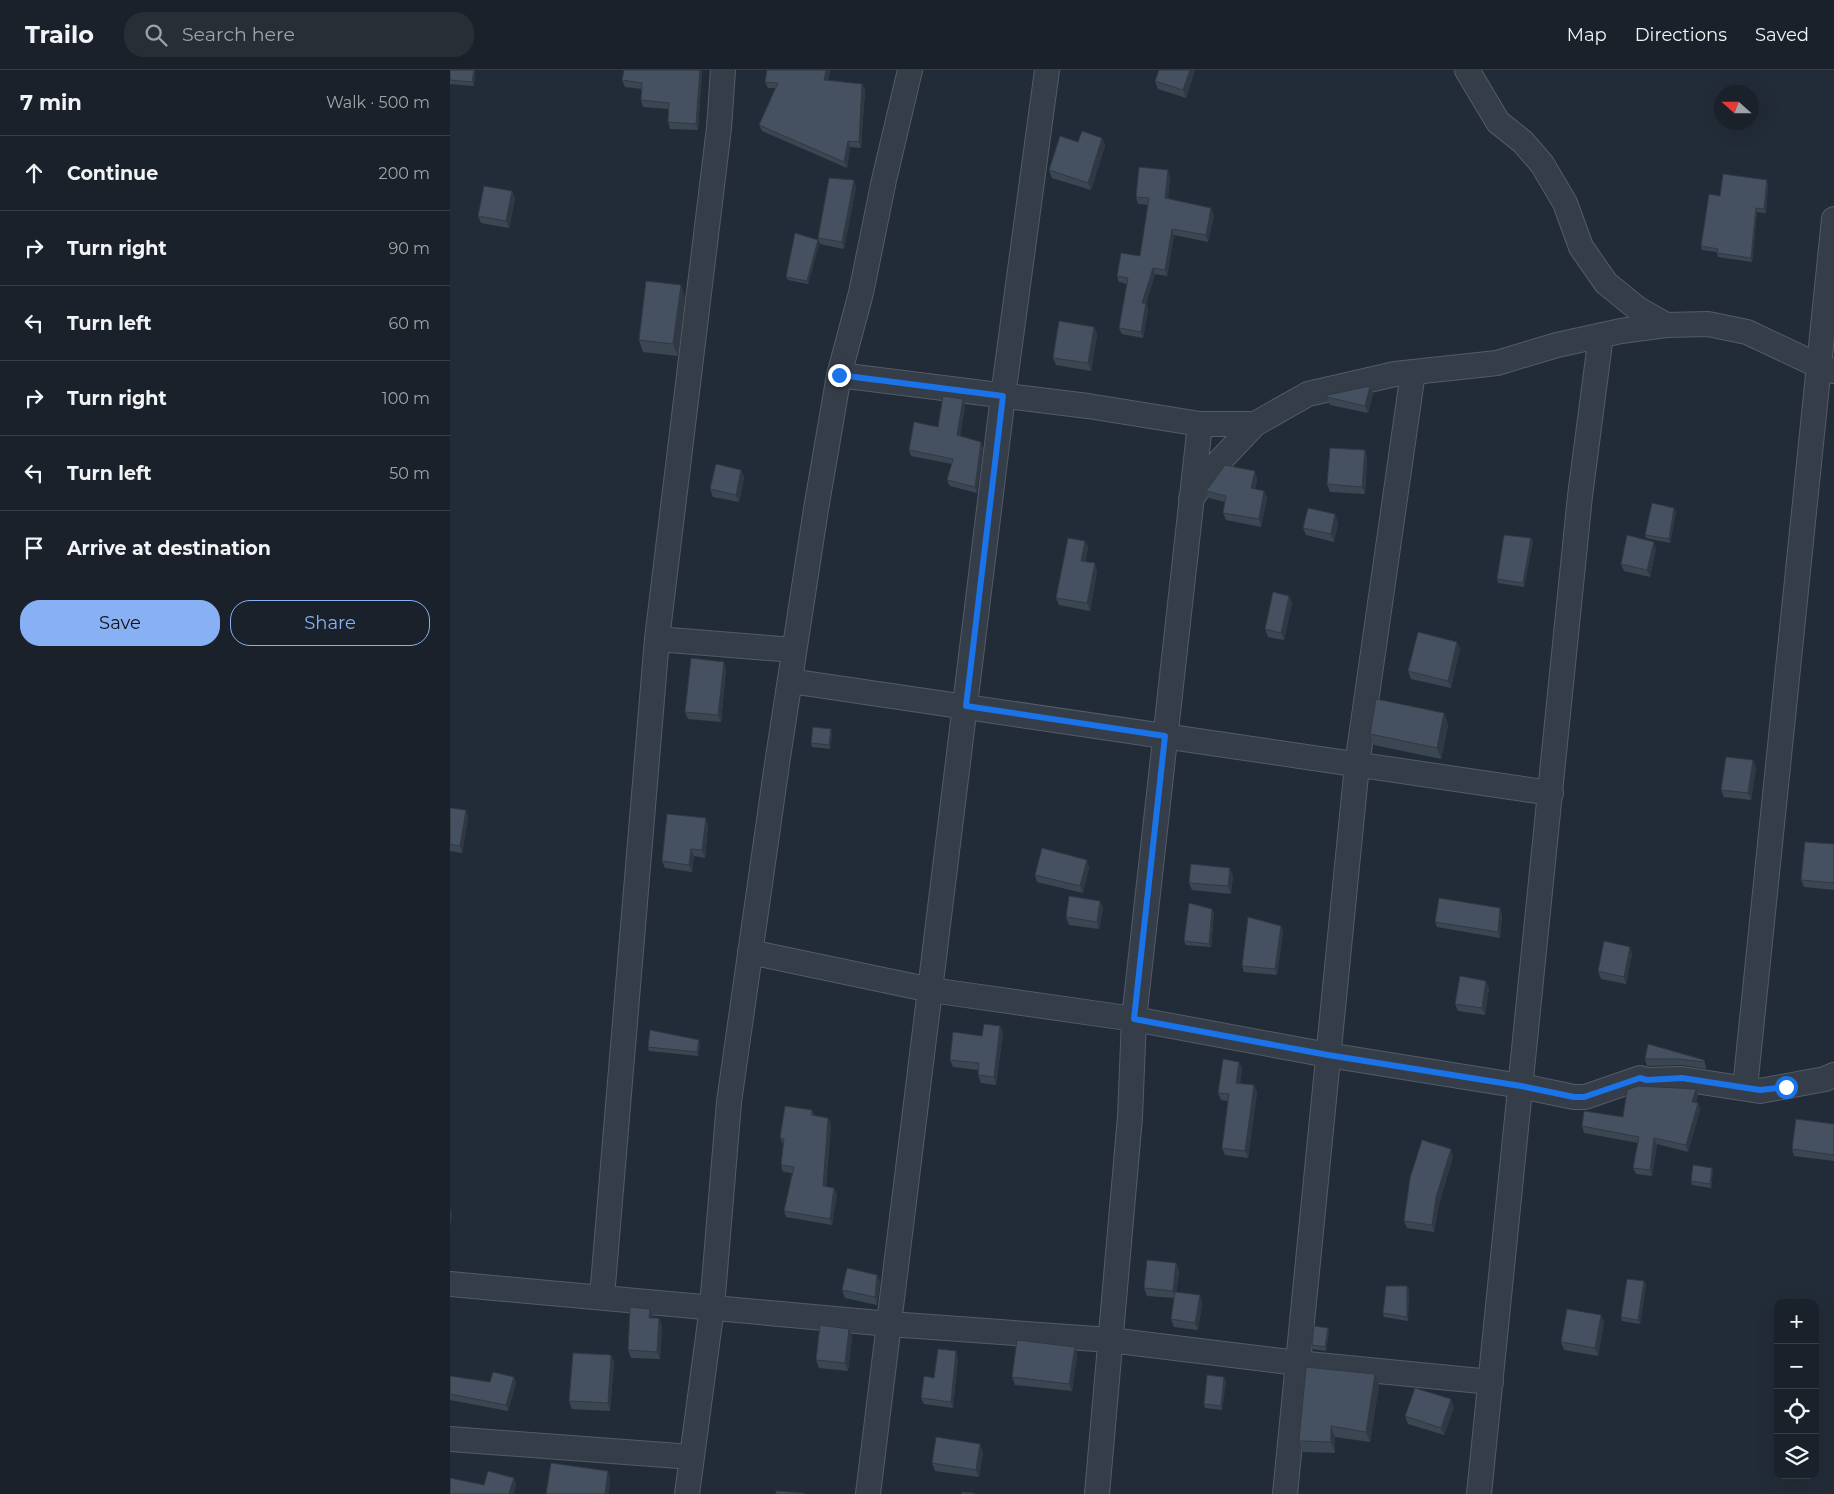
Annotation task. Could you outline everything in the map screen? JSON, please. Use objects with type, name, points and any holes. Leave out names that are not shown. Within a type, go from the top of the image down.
[{"type":"street","points":[[602,1297],[657,639],[719,128],[723,70]]},
{"type":"street","points":[[687,1494],[712,1307],[729,1102],[794,650],[839,375],[861,293],[884,180],[910,70]]},
{"type":"street","points":[[868,1494],[1003,396],[1047,70]]},
{"type":"street","points":[[1467,70],[1498,122],[1523,142],[1542,164],[1565,203],[1581,247],[1606,283],[1638,309],[1666,325]]},
{"type":"street","points":[[1745,1088],[1826,369],[1834,219]]},
{"type":"street","points":[[1190,501],[1216,465],[1255,424],[1308,394],[1395,374],[1497,363],[1601,335],[1666,325],[1708,324],[1747,332],[1826,369]]},
{"type":"street","points":[[1479,1494],[1580,496],[1601,335]]},
{"type":"street","points":[[1285,1494],[1357,765],[1413,372]]},
{"type":"street","points":[[839,375],[1088,406],[1200,424],[1255,424]]},
{"type":"street","points":[[1096,1494],[1130,1117],[1134,1019],[1200,424]]},
{"type":"street","points":[[657,639],[794,650]]},
{"type":"street","points":[[790,681],[1551,793]]},
{"type":"street","points":[[750,952],[931,990],[1134,1019],[1328,1055],[1521,1086],[1574,1097],[1584,1097],[1640,1078],[1655,1080],[1682,1078],[1760,1090],[1824,1080],[1834,1075]]},
{"type":"street","points":[[450,1284],[890,1324],[1110,1340],[1297,1363],[1491,1382]]},
{"type":"street","points":[[450,1439],[692,1457]]},
{"type":"building","points":[[450,70],[474,70],[472,82],[450,80]]},
{"type":"building","points":[[624,70],[700,70],[696,124],[668,122],[669,103],[641,100],[642,83],[622,80]]},
{"type":"building","points":[[767,70],[826,70],[824,80],[862,84],[859,142],[848,141],[844,162],[759,125],[778,83],[765,82]]},
{"type":"building","points":[[1159,70],[1190,70],[1183,90],[1155,81]]},
{"type":"building","points":[[1082,131],[1102,138],[1088,183],[1049,170],[1060,136],[1078,142]]},
{"type":"building","points":[[1139,167],[1168,170],[1165,198],[1211,208],[1206,235],[1172,229],[1165,270],[1153,268],[1142,303],[1146,303],[1141,332],[1119,328],[1128,278],[1117,276],[1121,253],[1140,256],[1149,198],[1136,197]]},
{"type":"building","points":[[1723,174],[1767,180],[1764,209],[1756,208],[1751,258],[1717,253],[1718,249],[1701,246],[1709,194],[1720,196]]},
{"type":"building","points":[[829,178],[854,180],[842,242],[818,238]]},
{"type":"building","points":[[484,186],[512,191],[506,221],[478,216]]},
{"type":"building","points":[[795,233],[818,240],[807,281],[786,277]]},
{"type":"building","points":[[646,281],[681,285],[673,344],[639,340]]},
{"type":"building","points":[[1059,321],[1094,327],[1088,363],[1053,358]]},
{"type":"building","points":[[1370,386],[1365,406],[1327,397],[1328,395]]},
{"type":"building","points":[[943,396],[963,399],[957,435],[981,442],[975,487],[947,480],[953,459],[909,450],[914,422],[938,427]]},
{"type":"building","points":[[1330,448],[1365,450],[1362,487],[1327,484]]},
{"type":"building","points":[[716,464],[741,470],[736,495],[710,489]]},
{"type":"building","points":[[1225,465],[1255,471],[1251,488],[1264,491],[1259,519],[1223,513],[1226,496],[1206,491]]},
{"type":"building","points":[[1652,503],[1674,508],[1669,539],[1645,535]]},
{"type":"building","points":[[1308,508],[1335,514],[1331,534],[1303,528]]},
{"type":"building","points":[[1504,535],[1531,538],[1523,583],[1497,579]]},
{"type":"building","points":[[1627,535],[1654,542],[1647,570],[1621,564]]},
{"type":"building","points":[[1068,538],[1085,541],[1081,561],[1095,563],[1087,603],[1056,598]]},
{"type":"building","points":[[1273,592],[1289,596],[1281,633],[1265,629]]},
{"type":"building","points":[[1418,632],[1457,642],[1448,681],[1408,671]]},
{"type":"building","points":[[691,658],[724,662],[718,715],[685,712]]},
{"type":"building","points":[[1376,699],[1444,713],[1437,748],[1370,734]]},
{"type":"building","points":[[813,727],[831,729],[829,745],[811,743]]},
{"type":"building","points":[[1726,757],[1753,760],[1748,793],[1721,790]]},
{"type":"building","points":[[450,808],[466,810],[460,846],[450,844]]},
{"type":"building","points":[[667,814],[706,818],[702,850],[691,849],[689,865],[662,861]]},
{"type":"building","points":[[1805,842],[1834,844],[1834,883],[1801,880]]},
{"type":"building","points":[[1042,848],[1087,860],[1080,886],[1035,875]]},
{"type":"building","points":[[1191,864],[1230,868],[1228,886],[1189,883]]},
{"type":"building","points":[[1069,896],[1100,901],[1097,922],[1066,917]]},
{"type":"building","points":[[1439,898],[1500,908],[1498,932],[1435,922]]},
{"type":"building","points":[[1189,903],[1212,909],[1209,944],[1184,941]]},
{"type":"building","points":[[1248,917],[1281,926],[1275,969],[1242,966]]},
{"type":"building","points":[[1604,941],[1630,947],[1624,977],[1598,971]]},
{"type":"building","points":[[1460,976],[1486,981],[1482,1008],[1455,1004]]},
{"type":"building","points":[[984,1024],[1000,1026],[994,1077],[978,1075],[979,1063],[950,1060],[953,1032],[982,1036]]},
{"type":"building","points":[[650,1030],[699,1040],[697,1052],[648,1047]]},
{"type":"building","points":[[1648,1044],[1704,1060],[1703,1062],[1679,1059],[1645,1059]]},
{"type":"building","points":[[1223,1059],[1239,1062],[1236,1083],[1254,1085],[1245,1151],[1222,1148],[1229,1094],[1218,1093]]},
{"type":"building","points":[[1638,1086],[1696,1089],[1692,1102],[1698,1103],[1686,1145],[1654,1138],[1650,1170],[1633,1168],[1639,1137],[1582,1126],[1584,1111],[1623,1117],[1627,1090]]},
{"type":"building","points":[[785,1106],[812,1110],[811,1115],[828,1118],[823,1186],[834,1188],[830,1219],[784,1211],[794,1167],[781,1165],[784,1139],[780,1138]]},
{"type":"building","points":[[1796,1119],[1834,1124],[1834,1155],[1792,1149]]},
{"type":"building","points":[[1422,1140],[1451,1149],[1436,1197],[1432,1225],[1404,1221],[1410,1178]]},
{"type":"building","points":[[1693,1165],[1712,1168],[1710,1184],[1691,1181]]},
{"type":"building","points":[[1147,1260],[1176,1263],[1173,1291],[1144,1288]]},
{"type":"building","points":[[847,1268],[877,1275],[875,1297],[842,1290]]},
{"type":"building","points":[[1627,1279],[1644,1281],[1638,1320],[1621,1317]]},
{"type":"building","points":[[1386,1286],[1407,1286],[1407,1317],[1383,1313]]},
{"type":"building","points":[[1175,1292],[1200,1295],[1195,1323],[1171,1319]]},
{"type":"building","points":[[630,1307],[650,1309],[649,1318],[659,1318],[657,1352],[628,1350]]},
{"type":"building","points":[[1567,1309],[1601,1315],[1595,1348],[1561,1342]]},
{"type":"building","points":[[820,1325],[849,1329],[845,1363],[816,1360]]},
{"type":"building","points":[[1314,1326],[1328,1328],[1325,1347],[1312,1345]]},
{"type":"building","points":[[1017,1340],[1075,1347],[1069,1384],[1012,1377]]},
{"type":"building","points":[[938,1349],[956,1351],[951,1402],[921,1398],[924,1376],[934,1378]]},
{"type":"building","points":[[573,1353],[611,1355],[608,1403],[569,1401]]},
{"type":"building","points":[[1306,1367],[1375,1374],[1366,1432],[1331,1426],[1331,1442],[1299,1441]]},
{"type":"building","points":[[493,1372],[514,1377],[506,1405],[450,1394],[450,1376],[490,1382]]},
{"type":"building","points":[[1207,1375],[1224,1377],[1221,1406],[1204,1404]]},
{"type":"building","points":[[1415,1388],[1451,1399],[1441,1428],[1405,1416]]},
{"type":"building","points":[[936,1437],[980,1444],[976,1470],[932,1463]]},
{"type":"building","points":[[551,1463],[608,1471],[605,1494],[546,1494]]},
{"type":"building","points":[[488,1471],[514,1478],[509,1494],[450,1494],[450,1478],[484,1485]]},
{"type":"building","points":[[776,1491],[804,1493],[804,1494],[776,1494]]},
{"type":"building","points":[[962,1492],[974,1493],[974,1494],[962,1494]]},
{"type":"route","points":[[839,375],[1003,396],[966,706],[1165,736],[1134,1019],[1328,1055],[1521,1086],[1574,1097],[1584,1097],[1602,1092],[1640,1078],[1663,1080],[1682,1078],[1760,1090],[1786,1087]]}]
